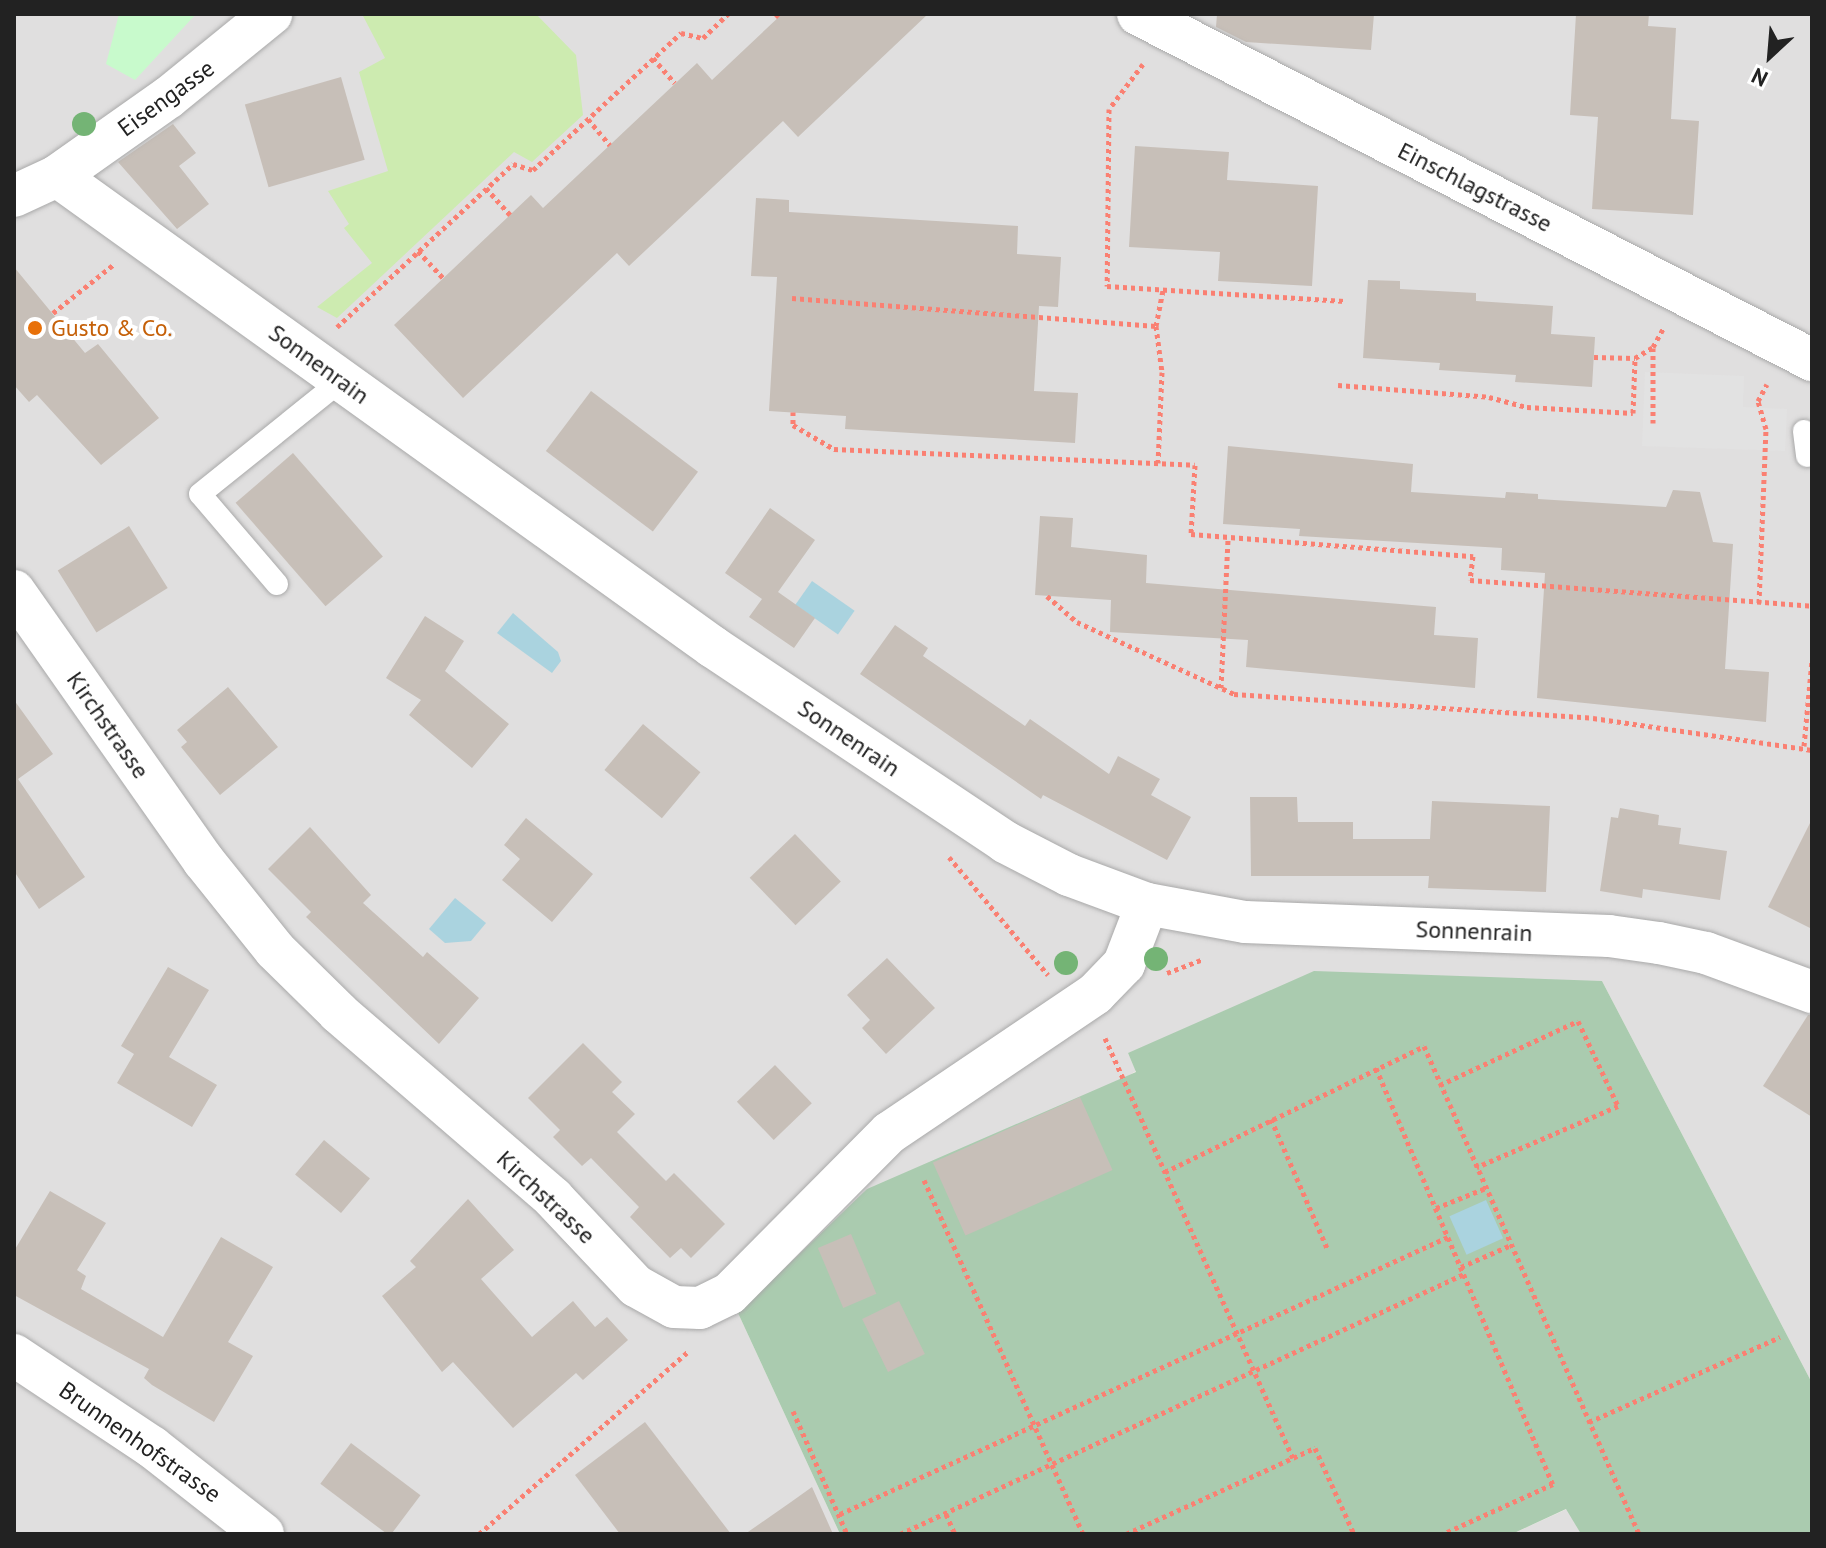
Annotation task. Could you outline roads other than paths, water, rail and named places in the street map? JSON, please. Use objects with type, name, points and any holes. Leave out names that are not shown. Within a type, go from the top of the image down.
[{"type":"street","name":"Eisengasse","points":[[57,176],[169,97],[271,14]]},
{"type":"street","name":"Einschlagstrasse","points":[[1153,22],[1799,354]]},
{"type":"street","points":[[14,196],[57,176]]},
{"type":"street","name":"Sonnenrain","points":[[57,176],[713,647],[957,811],[1069,875],[1147,904],[1245,922],[1609,936],[1706,953],[1812,992]]},
{"type":"street","name":"Kirchstrasse","points":[[14,591],[203,860],[275,950],[339,1013],[553,1198],[636,1286],[661,1303],[700,1308],[729,1294],[889,1133],[1082,1005],[1124,964],[1147,904]]},
{"type":"street","name":"Brunnenhofstrasse","points":[[14,1355],[175,1463],[263,1534]]},
{"type":"lane","points":[[277,584],[200,494],[342,380]]},
{"type":"lane","points":[[1804,431],[1807,456]]},
{"type":"water","points":[[812,581],[855,611],[838,635],[795,605]]},
{"type":"water","points":[[513,613],[558,652],[561,661],[552,673],[497,633]]},
{"type":"water","points":[[455,898],[486,923],[471,941],[445,943],[429,929]]},
{"type":"water","points":[[1486,1200],[1503,1238],[1467,1255],[1449,1216]]},
{"type":"place","name":"Gusto & Co.","points":[[35,328]]}]
